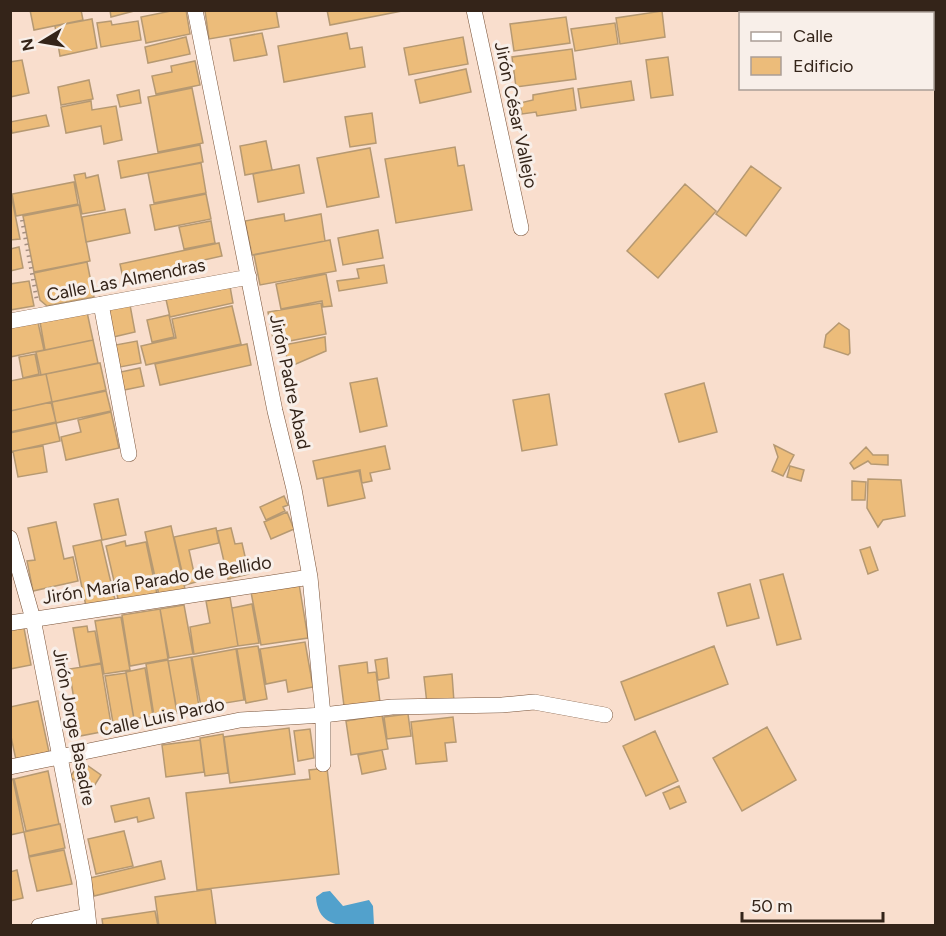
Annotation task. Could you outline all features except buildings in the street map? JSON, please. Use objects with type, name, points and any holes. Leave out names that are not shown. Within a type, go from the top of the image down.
[{"type":"street","name":"Jirón Padre Abad","points":[[195,10],[275,411],[294,489],[310,577],[323,715],[323,764]]},
{"type":"street","name":"Jirón César Vallejo","points":[[474,10],[521,228]]},
{"type":"street","name":"Calle Las Almendras","points":[[10,321],[249,277]]},
{"type":"street","points":[[101,304],[129,454]]},
{"type":"street","name":"Jirón Jorge Basadre","points":[[10,538],[33,619],[84,880],[88,921]]},
{"type":"street","name":"Jirón María Parado de Bellido","points":[[10,623],[310,577]]},
{"type":"street","name":"Calle Luis Pardo","points":[[10,767],[240,720],[323,715],[392,707],[502,705],[534,702],[605,715]]},
{"type":"street","points":[[39,926],[88,921]]},
{"type":"path","points":[[22,220],[40,316]]},
{"type":"water","points":[[330,891],[343,906],[369,900],[373,906],[374,925],[345,926],[322,916],[316,897],[323,892]]}]
